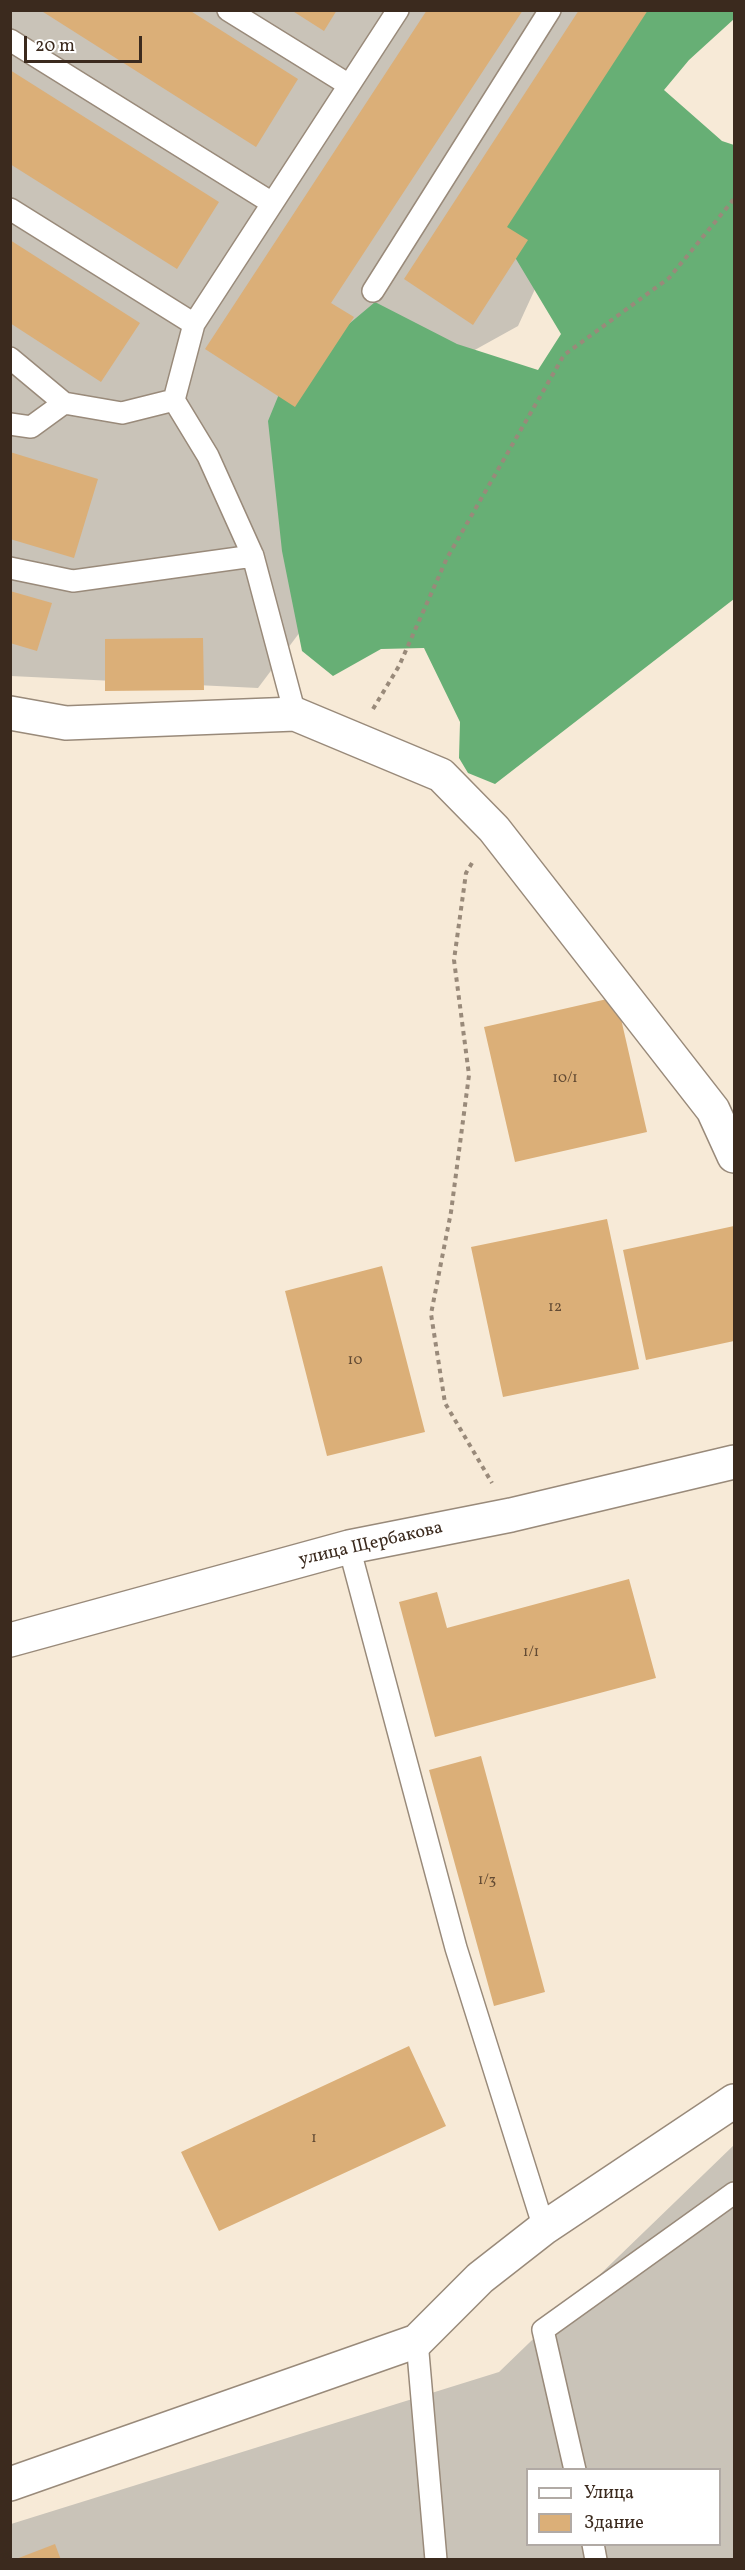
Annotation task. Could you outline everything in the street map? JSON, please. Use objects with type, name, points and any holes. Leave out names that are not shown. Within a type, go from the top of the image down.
[{"type":"street","points":[[10,713],[66,723],[295,714],[441,775],[494,829],[724,1103],[735,1156]]},
{"type":"street","name":"улица Щербакова","points":[[10,1640],[349,1547],[510,1515],[735,1462]]},
{"type":"street","points":[[10,2484],[417,2341],[480,2278],[544,2228],[735,2101]]},
{"type":"lane","points":[[228,10],[349,85]]},
{"type":"lane","points":[[295,714],[253,556],[208,456],[174,400],[194,324],[398,10]]},
{"type":"lane","points":[[373,291],[550,10]]},
{"type":"lane","points":[[10,40],[272,203]]},
{"type":"lane","points":[[10,209],[194,324]]},
{"type":"lane","points":[[10,358],[64,403],[122,413],[174,400]]},
{"type":"lane","points":[[10,424],[31,428],[64,403]]},
{"type":"lane","points":[[10,568],[73,581],[253,556]]},
{"type":"lane","points":[[349,1547],[456,1948],[544,2228]]},
{"type":"lane","points":[[575,2468],[543,2330],[735,2193]]},
{"type":"lane","points":[[417,2341],[436,2559]]},
{"type":"path","points":[[356,738],[399,666],[447,558],[564,355],[669,278],[735,199]]},
{"type":"path","points":[[494,829],[466,873],[454,960],[469,1075],[451,1212],[431,1314],[445,1403],[510,1515]]},
{"type":"shaded area","points":[[10,11],[675,11],[637,67],[518,326],[361,413],[300,632],[258,688],[11,676]]},
{"type":"shaded area","points":[[734,2145],[734,2559],[11,2560],[11,2524],[499,2372]]},
{"type":"green space","points":[[637,11],[734,11],[734,19],[689,60],[664,90],[722,141],[734,145],[734,599],[495,784],[468,773],[459,758],[460,722],[424,648],[381,649],[333,676],[302,651],[282,551],[268,421],[286,377],[375,302],[457,344],[538,370],[561,334],[495,224]]},
{"type":"building","points":[[40,10],[189,10],[298,79],[256,147]]},
{"type":"building","points":[[291,10],[337,10],[324,31]]},
{"type":"building","points":[[427,10],[523,10],[331,303],[354,317],[295,407],[205,349]]},
{"type":"building","points":[[579,10],[648,10],[507,227],[528,240],[473,325],[404,279]]},
{"type":"building","points":[[10,70],[219,202],[177,269],[10,164]]},
{"type":"building","points":[[10,240],[140,323],[101,382],[10,323]]},
{"type":"building","points":[[10,452],[98,479],[74,558],[10,539]]},
{"type":"building","points":[[10,591],[52,603],[37,651],[10,643]]},
{"type":"building","points":[[203,638],[204,690],[105,691],[105,639]]},
{"type":"building","points":[[616,997],[647,1132],[515,1162],[484,1027]]},
{"type":"building","points":[[607,1219],[639,1369],[503,1397],[471,1247]]},
{"type":"building","points":[[734,1226],[734,1341],[646,1360],[623,1250]]},
{"type":"building","points":[[382,1266],[425,1432],[327,1456],[285,1291]]},
{"type":"building","points":[[629,1579],[656,1678],[435,1737],[399,1602],[437,1592],[447,1628]]},
{"type":"building","points":[[481,1756],[545,1992],[494,2006],[429,1770]]},
{"type":"building","points":[[409,2046],[446,2126],[219,2231],[181,2152]]},
{"type":"building","points":[[55,2544],[61,2560],[16,2559]]}]
